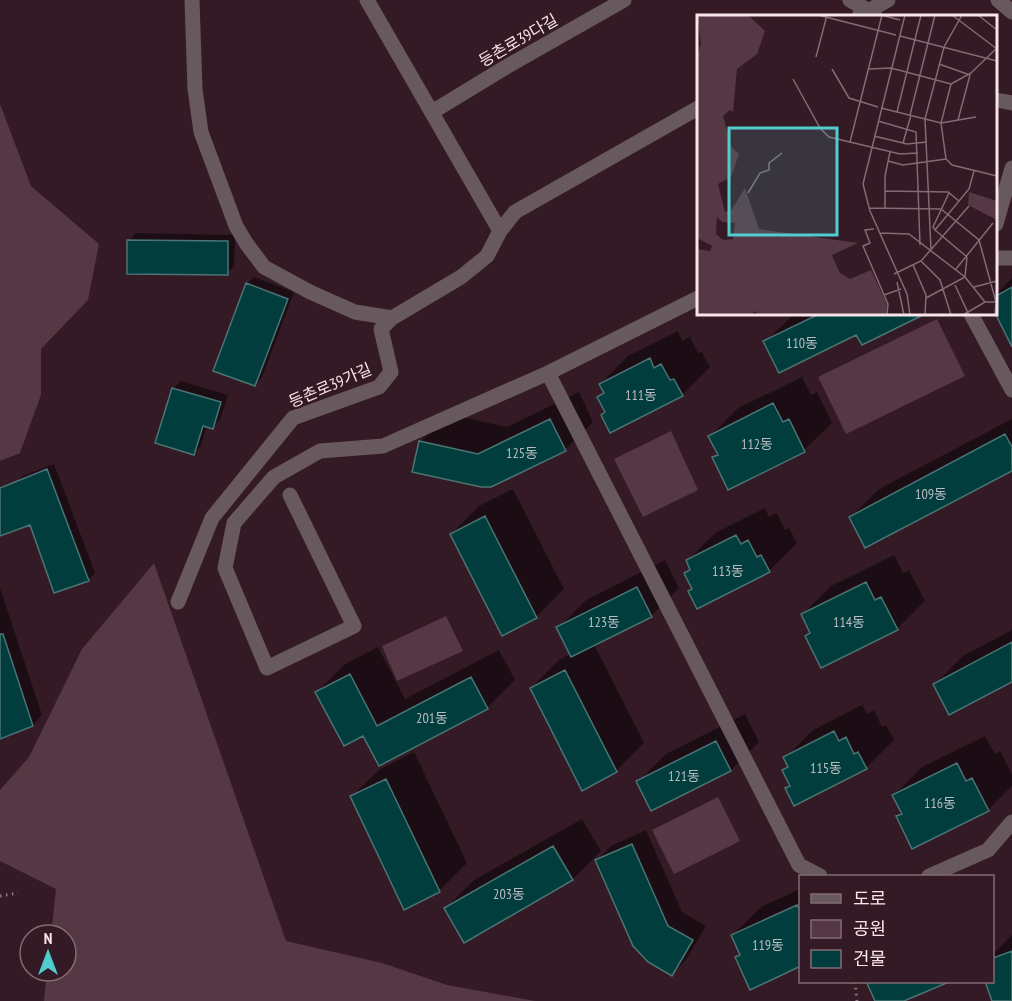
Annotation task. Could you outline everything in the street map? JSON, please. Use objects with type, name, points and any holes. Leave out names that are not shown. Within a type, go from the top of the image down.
[{"type":"street","points":[[192,0],[195,88],[201,132],[232,215],[246,243],[264,267],[355,312],[392,318],[461,277],[487,256],[500,231],[515,212],[697,109]]},
{"type":"street","points":[[367,0],[500,231]]},
{"type":"street","name":"등촌로39다길","points":[[432,112],[624,0]]},
{"type":"street","points":[[850,0],[867,15],[888,0]]},
{"type":"street","points":[[998,0],[1012,12]]},
{"type":"street","points":[[997,100],[1012,103]]},
{"type":"street","points":[[997,220],[1012,168]]},
{"type":"street","points":[[290,495],[354,626],[267,668],[225,568],[234,523],[274,477],[320,451],[383,446],[548,373],[697,299]]},
{"type":"street","points":[[972,315],[1012,390]]},
{"type":"street","name":"등촌로39가길","points":[[178,602],[212,518],[293,418],[379,387],[392,372],[381,329],[392,318]]},
{"type":"street","points":[[548,373],[799,865],[818,875]]},
{"type":"street","points":[[931,875],[988,850],[1012,822]]},
{"type":"path","points":[[0,896],[18,893]]},
{"type":"path","points":[[855,983],[857,1001]]},
{"type":"green space","points":[[0,104],[31,186],[99,244],[88,300],[41,349],[41,395],[20,453],[0,461]]},
{"type":"green space","points":[[937,319],[965,376],[846,434],[818,377]]},
{"type":"green space","points":[[671,431],[698,490],[643,517],[614,459]]},
{"type":"green space","points":[[154,563],[286,941],[382,963],[447,985],[535,1001],[44,1001],[46,983],[78,983],[78,923],[52,923],[56,889],[0,861],[0,790],[29,757],[82,649]]},
{"type":"green space","points":[[446,616],[463,651],[397,681],[382,646]]},
{"type":"green space","points":[[718,797],[740,841],[674,874],[652,830]]},
{"type":"building","points":[[127,240],[228,241],[228,275],[127,274]]},
{"type":"building","points":[[246,283],[288,299],[255,386],[213,371]]},
{"type":"building","points":[[1012,287],[1012,347],[996,315],[997,295]]},
{"type":"building","points":[[817,315],[923,315],[862,345],[856,335],[779,373],[763,341]]},
{"type":"building","points":[[650,358],[654,368],[661,364],[670,380],[674,379],[683,396],[610,433],[601,415],[605,412],[597,397],[604,393],[599,384]]},
{"type":"building","points":[[172,388],[221,402],[213,429],[203,426],[194,455],[155,443]]},
{"type":"building","points":[[773,403],[783,422],[789,419],[805,452],[728,490],[712,457],[718,455],[708,436]]},
{"type":"building","points":[[550,419],[566,451],[491,487],[481,487],[412,472],[419,441],[478,454]]},
{"type":"building","points":[[1005,434],[1012,447],[1012,471],[865,548],[849,517]]},
{"type":"building","points":[[47,469],[89,581],[54,593],[30,525],[0,536],[0,488]]},
{"type":"building","points":[[485,516],[537,618],[502,636],[450,534]]},
{"type":"building","points":[[736,535],[741,544],[748,540],[757,557],[761,555],[770,572],[697,609],[688,591],[692,589],[684,573],[690,570],[686,560]]},
{"type":"building","points":[[866,582],[875,600],[881,597],[898,630],[821,668],[805,636],[810,633],[801,614]]},
{"type":"building","points":[[637,587],[652,617],[571,657],[556,627]]},
{"type":"building","points":[[0,634],[3,634],[33,726],[0,739]]},
{"type":"building","points":[[1012,642],[1012,682],[949,715],[933,684]]},
{"type":"building","points":[[565,670],[617,772],[582,791],[530,688]]},
{"type":"building","points":[[350,674],[377,726],[471,677],[488,709],[379,766],[363,736],[344,746],[315,692]]},
{"type":"building","points":[[834,731],[839,741],[846,737],[854,754],[858,752],[867,769],[794,806],[785,788],[790,786],[782,770],[788,767],[783,757]]},
{"type":"building","points":[[716,741],[731,771],[651,811],[636,781]]},
{"type":"building","points":[[957,763],[966,781],[972,778],[989,811],[912,849],[896,816],[902,814],[892,795]]},
{"type":"building","points":[[386,779],[440,892],[404,910],[350,796]]},
{"type":"building","points":[[632,844],[668,926],[693,940],[672,976],[648,962],[633,946],[595,860]]},
{"type":"building","points":[[553,846],[573,880],[464,943],[444,908]]},
{"type":"building","points":[[797,905],[799,909],[799,967],[750,990],[735,957],[740,955],[731,935]]},
{"type":"building","points":[[1012,951],[1012,1001],[992,1001],[986,983],[994,983],[994,958]]},
{"type":"building","points":[[867,983],[947,983],[904,1001],[875,1001]]}]
